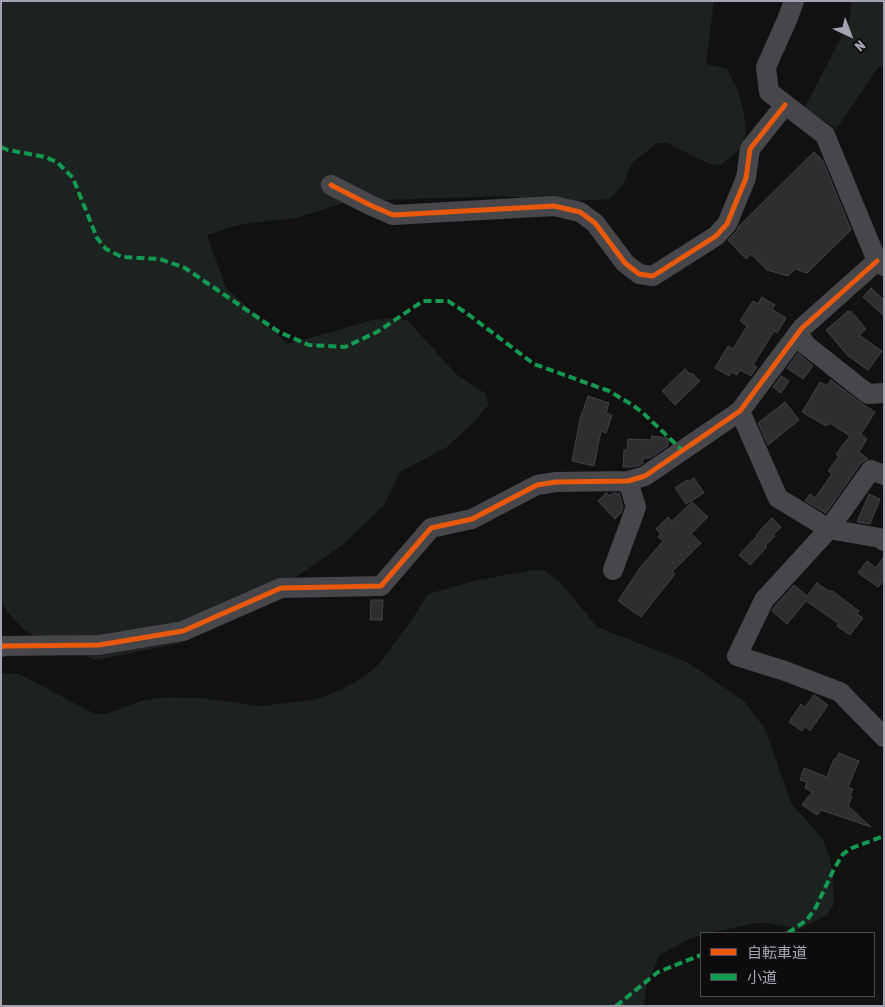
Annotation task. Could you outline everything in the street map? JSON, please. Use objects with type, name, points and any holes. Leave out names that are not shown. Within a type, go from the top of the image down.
[{"type":"street","points":[[1,647],[99,645],[183,631],[281,588],[381,586],[431,528],[472,518],[537,485],[556,482],[628,481],[645,476],[740,411],[802,328],[880,263],[825,135],[769,92],[766,66],[794,1]]},
{"type":"street","points":[[331,186],[393,215],[554,206],[580,212],[595,223],[625,263],[639,274],[654,276],[716,236],[727,224],[746,178],[750,149],[785,105]]},
{"type":"street","points":[[798,333],[806,345],[868,394],[884,393]]},
{"type":"street","points":[[740,411],[778,498],[829,529],[880,538],[884,541]]},
{"type":"street","points":[[884,475],[871,470],[829,529],[764,600],[737,656],[785,671],[840,692],[884,737]]},
{"type":"street","points":[[613,570],[636,506],[628,481]]},
{"type":"shaded area","points":[[1,1],[714,1],[706,64],[727,69],[738,91],[744,113],[746,135],[739,150],[721,165],[709,164],[667,143],[657,143],[632,163],[623,185],[610,199],[555,202],[507,196],[350,201],[296,218],[242,224],[207,235],[226,288],[288,344],[373,320],[397,318],[408,321],[456,374],[486,394],[488,405],[474,422],[447,447],[400,472],[384,505],[344,544],[243,613],[181,643],[96,660],[42,640],[23,629],[1,602]]},
{"type":"shaded area","points":[[852,1],[884,1],[884,69],[880,65],[836,129],[805,107],[849,22]]},
{"type":"shaded area","points":[[534,570],[545,571],[560,582],[597,627],[687,662],[745,702],[766,731],[791,803],[822,838],[830,858],[834,904],[827,915],[799,929],[768,923],[756,923],[714,932],[700,932],[700,935],[689,939],[660,955],[646,987],[644,1006],[1,1006],[1,673],[19,674],[95,714],[106,714],[141,701],[166,697],[200,698],[261,706],[314,700],[338,691],[359,680],[378,665],[409,624],[428,594],[478,580]]},
{"type":"building","points":[[814,152],[823,161],[851,230],[807,273],[795,269],[788,276],[767,270],[751,254],[746,259],[728,240],[739,226]]},
{"type":"building","points":[[871,288],[884,300],[884,316],[863,297]]},
{"type":"building","points":[[762,297],[775,305],[772,309],[786,318],[777,333],[774,331],[753,365],[757,367],[751,376],[740,370],[737,375],[731,372],[729,376],[715,368],[728,346],[733,349],[747,326],[740,321],[753,301],[758,304]]},
{"type":"building","points":[[848,311],[849,313],[851,311],[866,329],[859,335],[882,351],[868,370],[848,356],[826,330]]},
{"type":"building","points":[[798,353],[813,366],[803,379],[787,368]]},
{"type":"building","points":[[685,369],[700,381],[675,405],[662,391]]},
{"type":"building","points":[[781,376],[789,381],[781,393],[773,387]]},
{"type":"building","points":[[831,380],[875,412],[861,434],[867,439],[859,452],[868,459],[861,463],[826,513],[805,501],[810,494],[815,498],[832,474],[828,471],[839,456],[836,454],[850,436],[830,423],[826,426],[802,412],[820,382],[827,386]]},
{"type":"building","points":[[588,396],[609,403],[606,413],[612,415],[606,433],[601,431],[594,466],[572,461],[580,419]]},
{"type":"building","points":[[785,402],[799,420],[768,445],[758,423]]},
{"type":"building","points":[[652,436],[668,438],[668,446],[650,458],[643,458],[643,463],[640,465],[623,467],[624,450],[627,450],[628,439],[651,440]]},
{"type":"building","points":[[694,478],[704,493],[686,504],[675,488]]},
{"type":"building","points":[[606,493],[610,496],[613,493],[618,495],[619,493],[623,507],[621,513],[615,519],[598,501]]},
{"type":"building","points":[[869,494],[880,499],[870,524],[857,522]]},
{"type":"building","points":[[692,502],[708,517],[691,534],[701,543],[672,572],[675,574],[641,617],[618,601],[640,568],[663,541],[658,537],[661,534],[656,529],[668,517],[672,521]]},
{"type":"building","points":[[772,518],[781,527],[765,546],[767,547],[750,565],[739,555]]},
{"type":"building","points":[[884,556],[884,580],[878,587],[858,573],[867,561],[876,568]]},
{"type":"building","points":[[817,583],[830,592],[831,590],[859,611],[857,614],[863,618],[850,635],[837,626],[838,623],[806,601],[787,624],[772,611],[794,585],[807,596]]},
{"type":"building","points":[[371,600],[383,600],[382,620],[370,620]]},
{"type":"building","points":[[814,695],[828,705],[810,731],[805,727],[802,731],[789,722],[801,704],[805,707]]},
{"type":"building","points":[[839,753],[859,761],[848,787],[853,789],[848,806],[871,827],[821,810],[817,815],[802,805],[812,792],[805,788],[807,782],[800,780],[804,768],[827,777],[834,759],[836,759]]},
{"type":"marked path","points":[[1,147],[45,157],[57,162],[73,178],[97,238],[106,249],[122,257],[160,259],[185,268],[279,332],[309,345],[345,347],[377,332],[423,301],[448,301],[534,364],[609,391],[631,404],[683,451]]},
{"type":"marked path","points":[[789,932],[807,920],[816,907],[843,854],[852,848],[884,836]]},
{"type":"marked path","points":[[616,1006],[658,972],[700,955]]},
{"type":"cycle path","points":[[331,185],[393,215],[554,206],[580,212],[595,223],[625,263],[639,274],[653,276],[716,236],[727,224],[746,178],[750,149],[785,105]]},
{"type":"cycle path","points":[[1,647],[99,645],[183,631],[281,588],[381,586],[431,528],[472,519],[537,485],[556,482],[628,481],[645,476],[740,411],[802,328],[877,261]]}]
